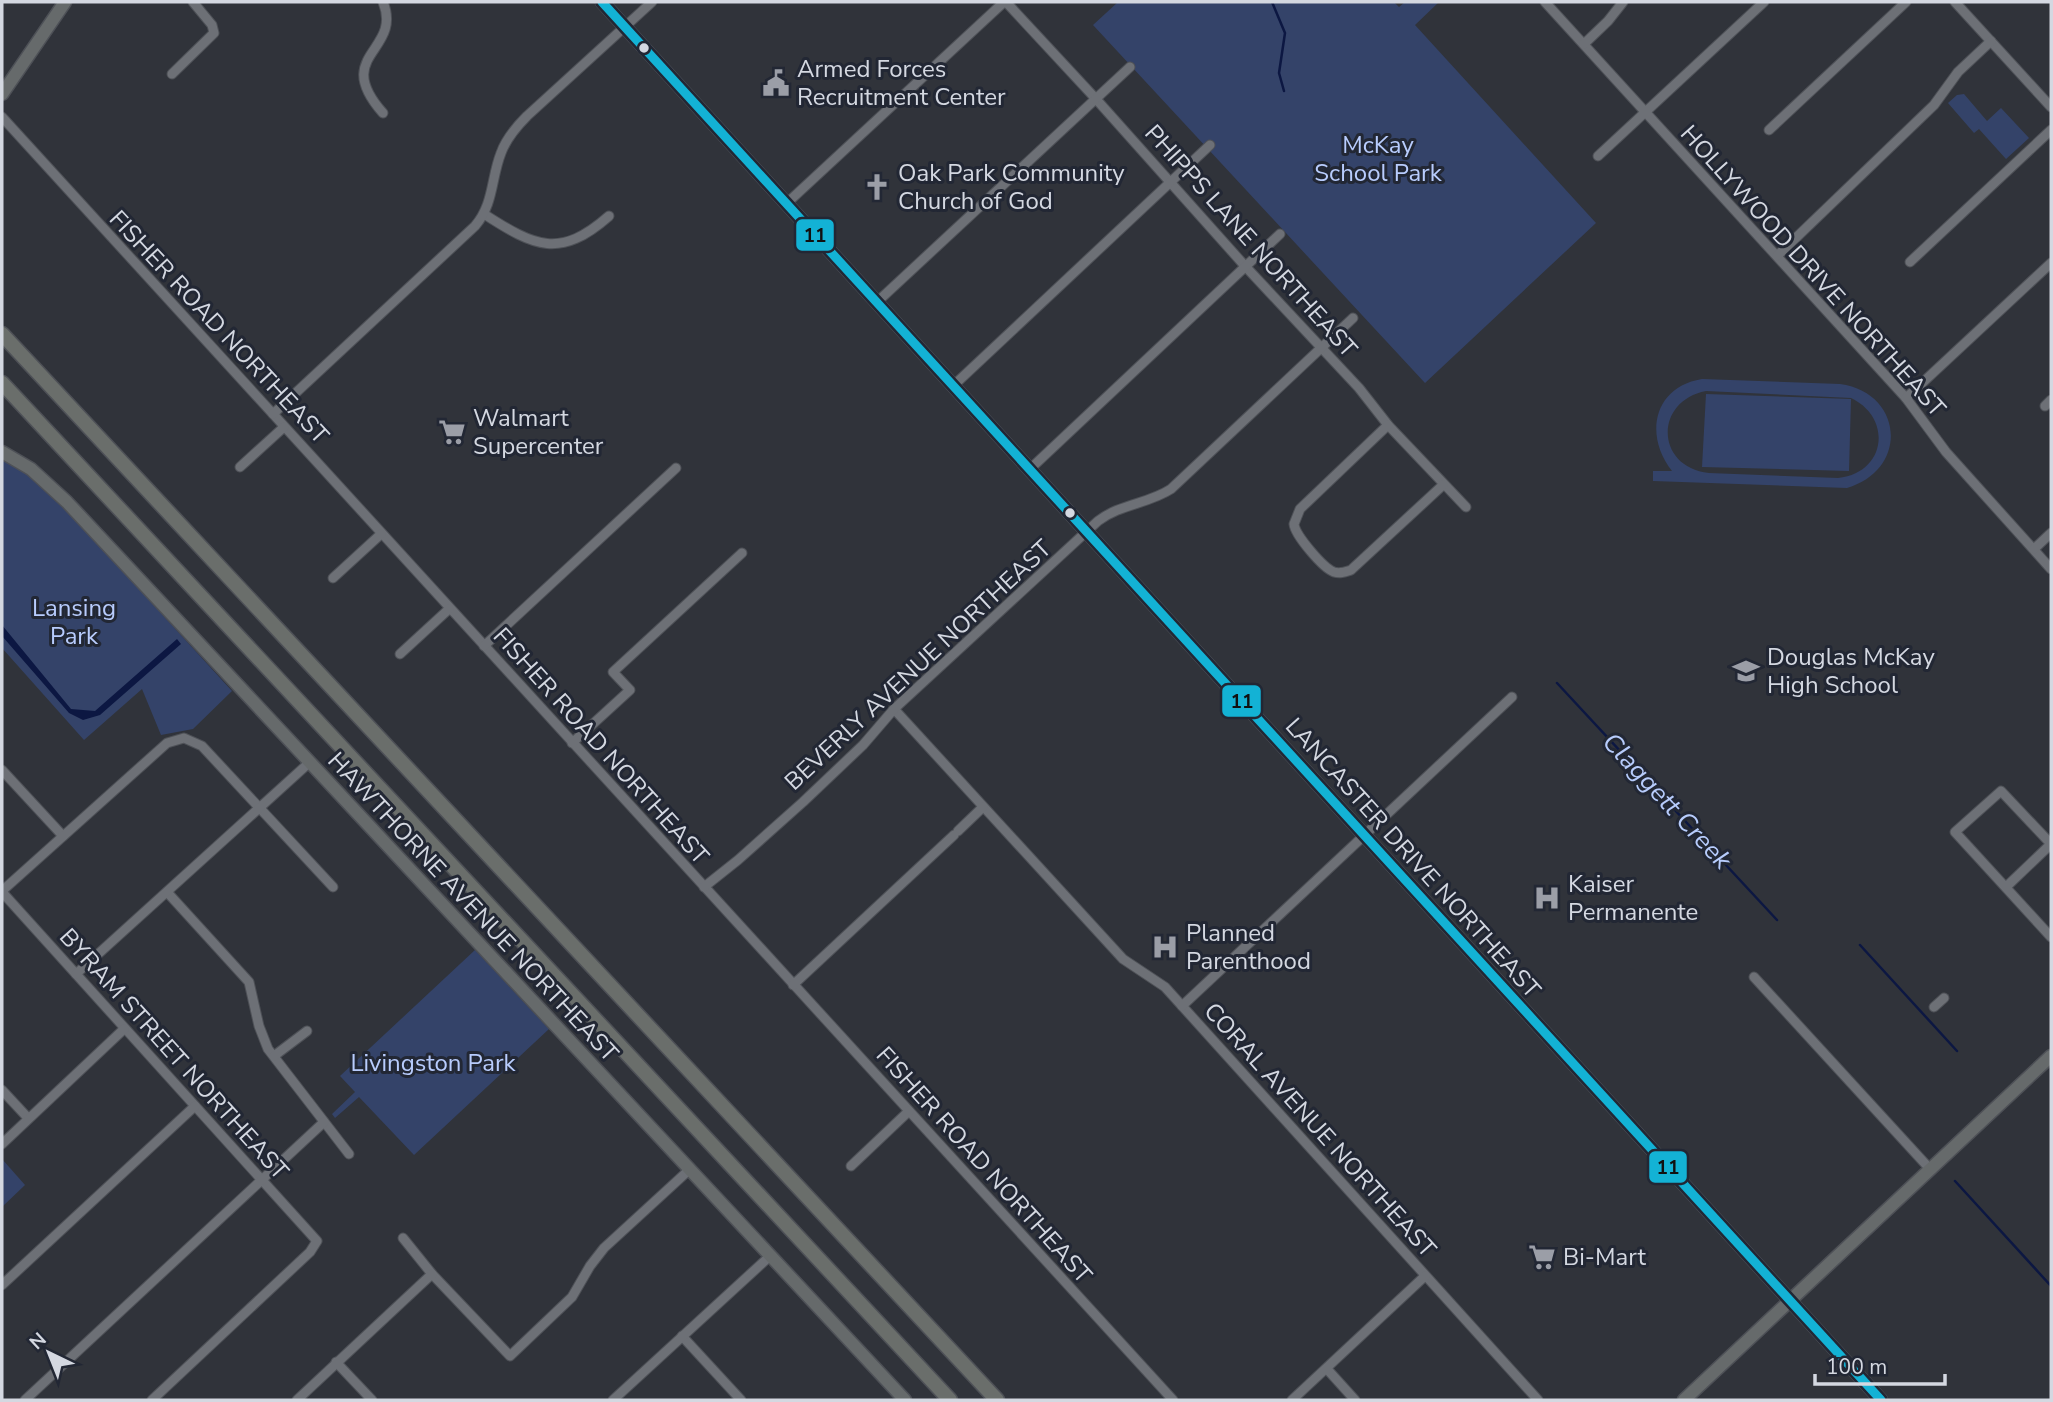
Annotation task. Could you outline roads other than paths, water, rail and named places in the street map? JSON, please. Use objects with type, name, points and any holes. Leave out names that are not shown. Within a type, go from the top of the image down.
[{"type":"highway","points":[[2,334],[997,1400]]},
{"type":"highway","points":[[2,383],[950,1400]]},
{"type":"main road","points":[[2,94],[65,2]]},
{"type":"main road","name":"LANCASTER DRIVE NORTHEAST","points":[[602,2],[1881,1400]]},
{"type":"main road","name":"HAWTHORNE AVENUE NORTHEAST","points":[[2,452],[31,468],[67,502],[905,1400]]},
{"type":"main road","points":[[1684,1400],[2051,1056]]},
{"type":"street","points":[[172,74],[214,33],[212,25],[193,2]]},
{"type":"street","points":[[383,2],[388,14],[386,29],[364,67],[364,84],[370,98],[383,113]]},
{"type":"street","points":[[273,414],[475,226],[489,204],[500,154],[512,133],[527,116],[652,2]]},
{"type":"street","points":[[786,204],[1005,2]]},
{"type":"street","name":"PHIPPS LANE NORTHEAST","points":[[1005,2],[1359,388],[1388,425],[1466,507]]},
{"type":"street","name":"HOLLYWOOD DRIVE NORTHEAST","points":[[1545,2],[1906,398],[1946,452],[2051,569]]},
{"type":"street","points":[[1584,44],[1623,2]]},
{"type":"street","points":[[1598,156],[1764,2]]},
{"type":"street","points":[[1769,130],[1906,2]]},
{"type":"street","points":[[1955,2],[2051,107]]},
{"type":"street","points":[[1777,256],[1934,105],[1958,72],[1991,41]]},
{"type":"street","points":[[876,303],[1130,67]]},
{"type":"street","name":"FISHER ROAD NORTHEAST","points":[[2,117],[1173,1400]]},
{"type":"street","points":[[1910,262],[2051,130]]},
{"type":"street","points":[[953,386],[1210,145]]},
{"type":"street","points":[[484,214],[530,240],[557,245],[582,237],[609,216]]},
{"type":"street","points":[[1029,470],[1279,234]]},
{"type":"street","points":[[1906,398],[2051,263]]},
{"type":"street","name":"BEVERLY AVENUE NORTHEAST","points":[[704,887],[738,860],[863,745],[894,709],[1086,532],[1114,510],[1148,501],[1171,489],[1353,318]]},
{"type":"street","points":[[1388,425],[1300,509],[1294,524],[1298,536],[1329,569],[1336,573],[1350,570],[1443,485]]},
{"type":"street","points":[[240,467],[285,427]]},
{"type":"street","points":[[484,646],[677,468]]},
{"type":"street","points":[[2034,549],[2051,533]]},
{"type":"street","points":[[333,578],[381,534]]},
{"type":"street","points":[[572,743],[629,690],[613,672],[742,553]]},
{"type":"street","points":[[400,654],[449,609]]},
{"type":"street","points":[[1182,1006],[1512,697]]},
{"type":"street","name":"CORAL AVENUE NORTHEAST","points":[[894,709],[1123,959],[1162,983],[1538,1400]]},
{"type":"street","points":[[2,892],[167,743],[184,738],[202,746],[332,887]]},
{"type":"street","points":[[76,974],[310,762]]},
{"type":"street","points":[[2,771],[63,836]]},
{"type":"street","points":[[2006,887],[2051,844],[2001,791],[1955,832],[2051,937]]},
{"type":"street","points":[[793,985],[983,807]]},
{"type":"street","name":"BYRAM STREET NORTHEAST","points":[[2,892],[317,1241],[310,1252],[152,1400]]},
{"type":"street","points":[[167,892],[249,982],[263,1039],[349,1154]]},
{"type":"street","points":[[1754,977],[1930,1170]]},
{"type":"street","points":[[1934,1007],[1944,998]]},
{"type":"street","points":[[2,1144],[124,1029]]},
{"type":"street","points":[[274,1056],[307,1031]]},
{"type":"street","points":[[2,1090],[28,1118]]},
{"type":"street","points":[[2,1285],[195,1106]]},
{"type":"street","points":[[851,1166],[909,1111]]},
{"type":"street","points":[[24,1400],[324,1122]]},
{"type":"street","points":[[403,1238],[432,1274],[510,1356],[572,1297],[604,1248],[689,1170]]},
{"type":"street","points":[[614,1400],[770,1256]]},
{"type":"street","points":[[297,1400],[432,1274]]},
{"type":"street","points":[[1292,1400],[1425,1276]]},
{"type":"street","points":[[682,1336],[741,1400]]},
{"type":"street","points":[[336,1363],[372,1400]]},
{"type":"street","points":[[1326,1369],[1355,1400]]},
{"type":"waterway","name":"Claggett Creek","points":[[1272,2],[1285,33],[1279,73],[1284,91]]},
{"type":"waterway","name":"Claggett Creek","points":[[1557,683],[1777,920]]},
{"type":"waterway","name":"Claggett Creek","points":[[1860,945],[1957,1051]]},
{"type":"waterway","name":"Claggett Creek","points":[[1955,1181],[2051,1286]]},
{"type":"place","name":"Armed Forces Recruitment Center","points":[[776,83]]},
{"type":"place","name":"Oak Park Community Church of God","points":[[877,187]]},
{"type":"place","name":"Walmart Supercenter","points":[[452,432]]},
{"type":"place","name":"Douglas McKay High School","points":[[1746,671]]},
{"type":"place","name":"Kaiser Permanente","points":[[1547,898]]},
{"type":"place","name":"Planned Parenthood","points":[[1165,947]]},
{"type":"place","name":"Bi-Mart","points":[[1542,1257]]},
{"type":"park label","name":"McKay School Park","points":[[1378,159]]},
{"type":"park label","name":"Lansing Park","points":[[74,622]]},
{"type":"park label","name":"Livingston Park","points":[[433,1063]]}]
